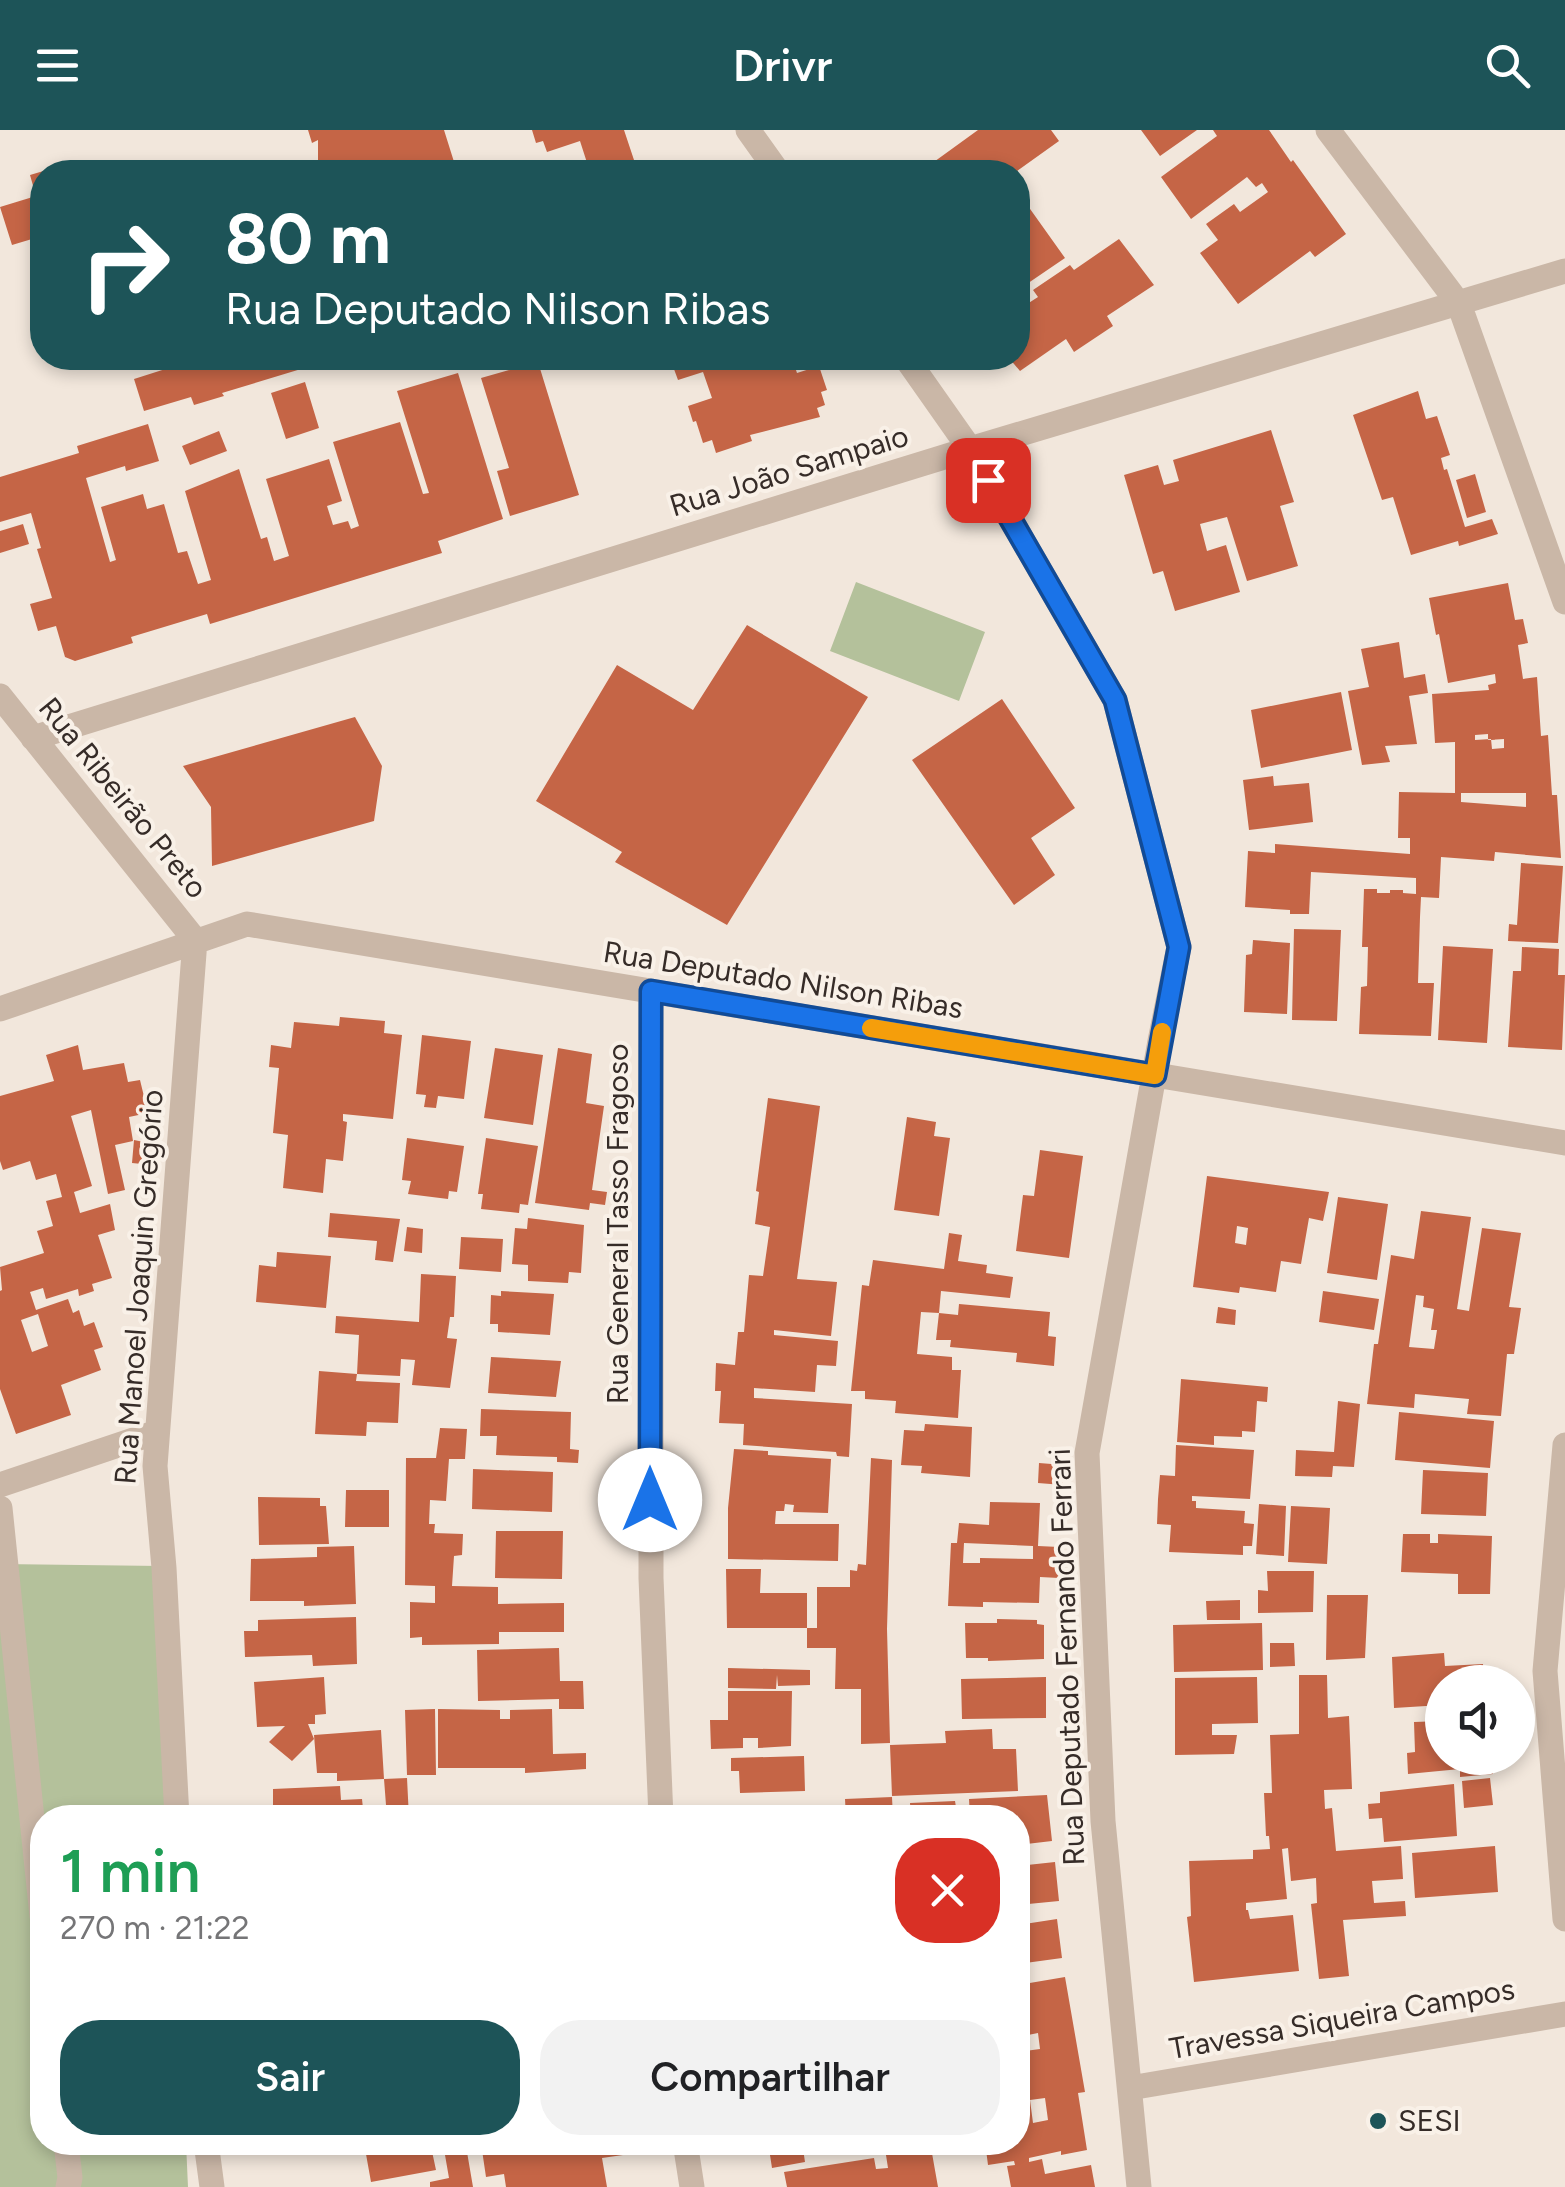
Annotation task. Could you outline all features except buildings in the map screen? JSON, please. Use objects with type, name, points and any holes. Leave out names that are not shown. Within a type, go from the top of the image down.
[{"type":"street","points":[[748,130],[769,160]]},
{"type":"street","points":[[1328,130],[1459,304],[1565,602]]},
{"type":"street","name":"Rua João Sampaio","points":[[33,738],[970,449],[1565,271]]},
{"type":"street","name":"Rua Deputado Fernando Ferrari","points":[[914,370],[970,449],[1115,700],[1179,947],[1087,1453],[1103,1821],[1140,2187]]},
{"type":"street","name":"Rua Ribeirão Preto","points":[[0,696],[195,940]]},
{"type":"street","name":"Rua Deputado Nilson Ribas","points":[[0,1008],[248,924],[1565,1143]]},
{"type":"street","name":"Rua Manoel Joaquin Gregório","points":[[176,1805],[155,1466],[195,940]]},
{"type":"street","name":"Rua General Tasso Fragoso","points":[[651,991],[650,1578],[660,1805]]},
{"type":"street","points":[[0,1484],[158,1432]]},
{"type":"street","points":[[1565,1445],[1545,1670],[1565,1919]]},
{"type":"street","points":[[0,1508],[31,1805]]},
{"type":"street","name":"Travessa Siqueira Campos","points":[[1130,2088],[1565,2014]]},
{"type":"street","points":[[67,2155],[68,2187]]},
{"type":"street","points":[[208,2155],[212,2187]]},
{"type":"street","points":[[687,2155],[692,2187]]},
{"type":"green space","points":[[856,582],[985,632],[959,701],[830,651]]},
{"type":"green space","points":[[0,1564],[161,1566],[171,1805],[30,1805],[30,2155],[187,2155],[188,2187],[0,2187]]},
{"type":"slow traffic","points":[[871,1028],[1155,1075],[1162,1032]]},
{"type":"place","name":"SESI","points":[[1378,2121]]},
{"type":"route","points":[[650,1500],[651,991],[1155,1075],[1179,947],[1115,700],[988,480]]}]
